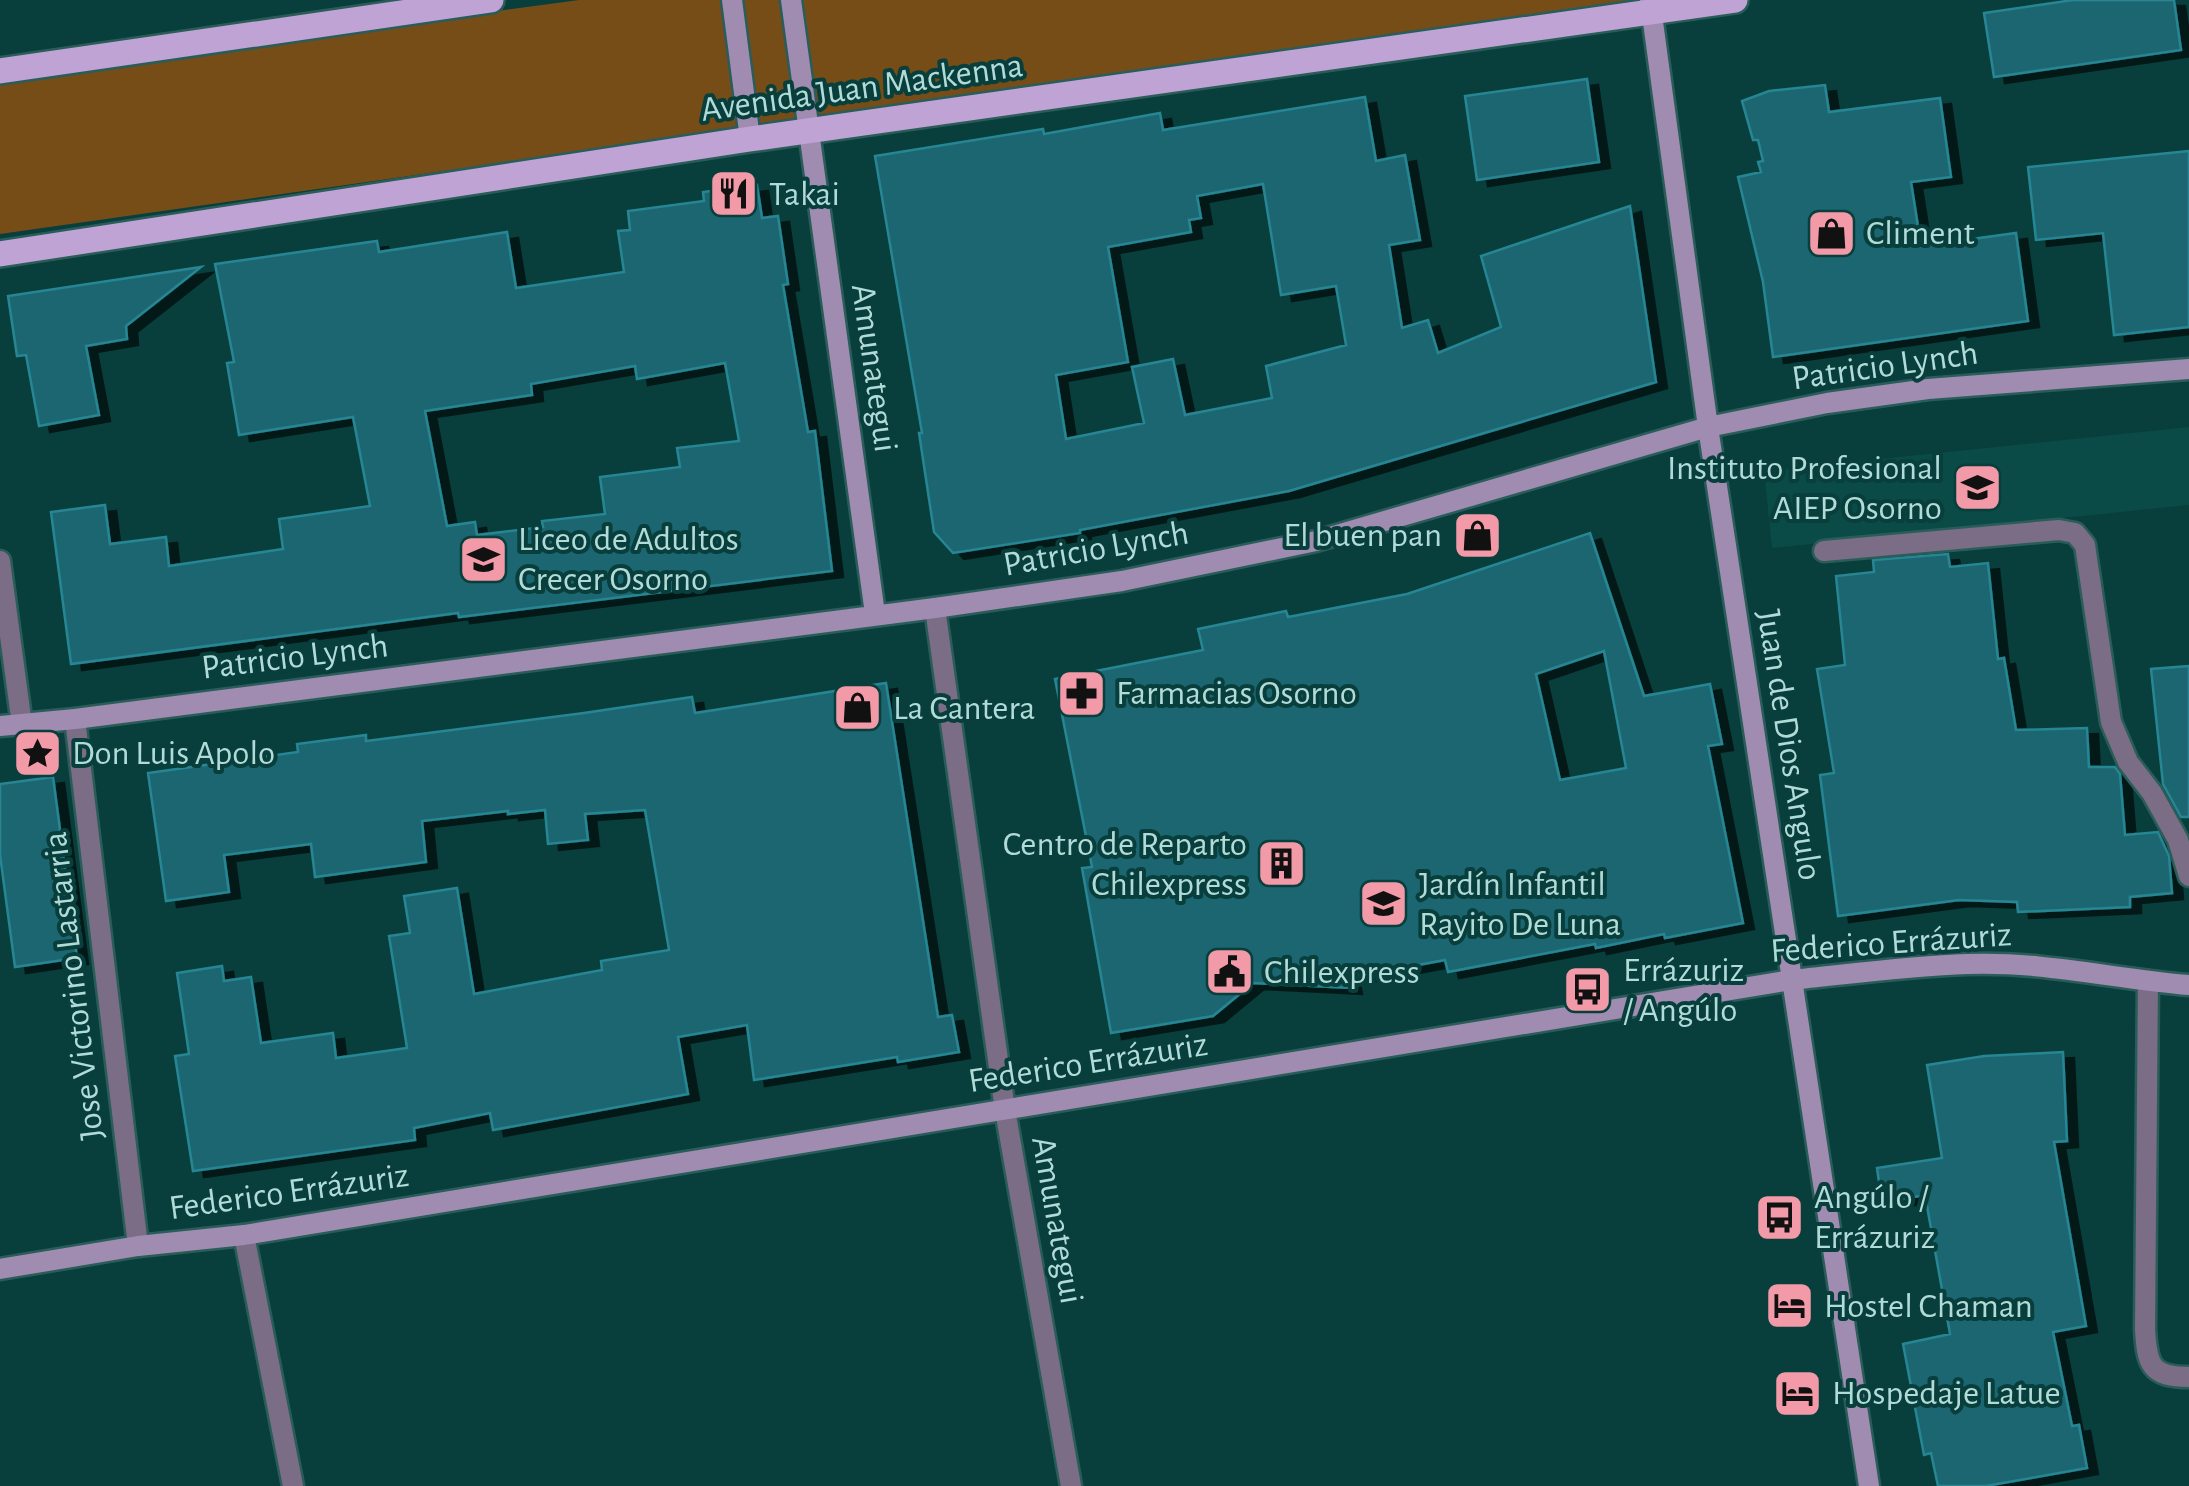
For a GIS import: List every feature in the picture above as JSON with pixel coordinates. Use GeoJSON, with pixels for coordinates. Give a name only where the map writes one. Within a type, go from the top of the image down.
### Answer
{"type":"FeatureCollection","features":[{"type":"Feature","properties":{"kind":"main road"},"geometry":{"type":"LineString","coordinates":[[0,71],[490,0]]}},
{"type":"Feature","properties":{"kind":"main road","name":"Avenida Juan Mackenna"},"geometry":{"type":"LineString","coordinates":[[0,254],[1650,6],[1736,0]]}},
{"type":"Feature","properties":{"kind":"street"},"geometry":{"type":"LineString","coordinates":[[732,0],[750,139]]}},
{"type":"Feature","properties":{"kind":"street","name":"Amunategui"},"geometry":{"type":"LineString","coordinates":[[791,0],[875,614]]}},
{"type":"Feature","properties":{"kind":"street","name":"Juan de Dios Angulo"},"geometry":{"type":"LineString","coordinates":[[1650,6],[1708,427],[1869,1486]]}},
{"type":"Feature","properties":{"kind":"street","name":"Patricio Lynch"},"geometry":{"type":"LineString","coordinates":[[0,726],[1122,581],[1316,541],[1708,427],[1827,403],[1928,389],[2189,368]]}},
{"type":"Feature","properties":{"kind":"street"},"geometry":{"type":"LineString","coordinates":[[1824,551],[2059,530],[2075,534],[2085,546],[2111,722],[2128,762],[2152,793],[2178,840],[2189,876]]}},
{"type":"Feature","properties":{"kind":"street"},"geometry":{"type":"LineString","coordinates":[[0,561],[22,725]]}},
{"type":"Feature","properties":{"kind":"street","name":"Amunategui"},"geometry":{"type":"LineString","coordinates":[[935,608],[1005,1110],[1071,1486]]}},
{"type":"Feature","properties":{"kind":"street","name":"Jose Victorino Lastarria"},"geometry":{"type":"LineString","coordinates":[[75,719],[138,1246]]}},
{"type":"Feature","properties":{"kind":"street","name":"Federico Errázuriz"},"geometry":{"type":"LineString","coordinates":[[0,1269],[138,1246],[244,1235],[1792,980],[1969,964],[2058,967],[2148,982],[2189,984]]}},
{"type":"Feature","properties":{"kind":"street"},"geometry":{"type":"LineString","coordinates":[[2148,982],[2146,1357],[2157,1371],[2189,1377]]}},
{"type":"Feature","properties":{"kind":"street"},"geometry":{"type":"LineString","coordinates":[[244,1235],[293,1486]]}},
{"type":"Feature","properties":{"kind":"shaded area"},"geometry":{"type":"Polygon","coordinates":[[[579,0],[1654,0],[0,234],[0,77],[579,0]]]}},
{"type":"Feature","properties":{"kind":"shaded area","name":"Instituto Profesional AIEP Osorno"},"geometry":{"type":"Polygon","coordinates":[[[2189,427],[2189,505],[1772,548],[1764,471],[2189,427]]]}},
{"type":"Feature","properties":{"kind":"building"},"geometry":{"type":"Polygon","coordinates":[[[2073,0],[2174,0],[2181,50],[1994,77],[1984,13],[2073,0]]]}},
{"type":"Feature","properties":{"kind":"building"},"geometry":{"type":"Polygon","coordinates":[[[1587,79],[1599,162],[1477,180],[1465,96],[1587,79]]]}},
{"type":"Feature","properties":{"kind":"building"},"geometry":{"type":"Polygon","coordinates":[[[1825,85],[1829,112],[1940,98],[1951,177],[1911,182],[1921,246],[2016,233],[2028,321],[1773,357],[1763,282],[1738,177],[1761,172],[1758,162],[1763,161],[1742,101],[1769,91],[1825,85]]]}},
{"type":"Feature","properties":{"kind":"building"},"geometry":{"type":"Polygon","coordinates":[[[1365,97],[1376,161],[1405,155],[1420,240],[1389,245],[1402,328],[1428,320],[1438,353],[1501,327],[1481,256],[1630,206],[1656,382],[1289,491],[1080,533],[953,553],[934,532],[922,433],[875,156],[1043,129],[1044,134],[1160,113],[1163,130],[1365,97]],[[1263,184],[1197,196],[1201,218],[1189,220],[1191,232],[1108,247],[1128,362],[1056,375],[1066,439],[1144,423],[1132,367],[1173,359],[1185,415],[1272,398],[1266,366],[1346,345],[1336,286],[1281,295],[1263,184]]]}},
{"type":"Feature","properties":{"kind":"building"},"geometry":{"type":"Polygon","coordinates":[[[2189,151],[2189,327],[2114,335],[2103,233],[2036,240],[2028,167],[2189,151]]]}},
{"type":"Feature","properties":{"kind":"building"},"geometry":{"type":"Polygon","coordinates":[[[757,185],[762,218],[778,216],[788,284],[783,285],[808,432],[815,431],[832,571],[459,617],[458,613],[71,664],[51,512],[105,505],[110,544],[166,537],[169,566],[283,549],[279,519],[370,506],[353,417],[239,435],[227,363],[234,362],[215,264],[377,241],[379,252],[507,232],[516,288],[624,272],[618,231],[630,230],[628,211],[704,201],[703,192],[757,185]],[[725,363],[637,379],[635,366],[531,384],[532,395],[425,411],[447,526],[475,522],[477,535],[543,527],[542,521],[605,514],[600,477],[680,467],[677,448],[739,441],[725,363]]]}},
{"type":"Feature","properties":{"kind":"building"},"geometry":{"type":"Polygon","coordinates":[[[201,267],[126,326],[127,339],[86,346],[99,415],[39,426],[26,355],[17,356],[8,296],[201,267]]]}},
{"type":"Feature","properties":{"kind":"building"},"geometry":{"type":"Polygon","coordinates":[[[1590,533],[1644,696],[1710,684],[1722,744],[1708,746],[1743,923],[1596,948],[1595,944],[1448,972],[1445,960],[1349,978],[1351,988],[1253,983],[1213,1016],[1111,1033],[1082,868],[1092,867],[1055,679],[1203,650],[1198,629],[1286,611],[1288,617],[1407,594],[1590,533]],[[1604,651],[1536,674],[1560,780],[1626,768],[1604,651]]]}},
{"type":"Feature","properties":{"kind":"building"},"geometry":{"type":"Polygon","coordinates":[[[1948,554],[1950,567],[1988,563],[1998,659],[2004,658],[2016,730],[2087,728],[2089,767],[2115,767],[2120,774],[2125,835],[2158,832],[2169,856],[2172,893],[2130,897],[2130,907],[2018,912],[2017,902],[1959,900],[1838,916],[1820,775],[1834,773],[1817,669],[1845,665],[1836,576],[1874,572],[1873,560],[1948,554]]]}},
{"type":"Feature","properties":{"kind":"building"},"geometry":{"type":"Polygon","coordinates":[[[2189,666],[2189,817],[2181,817],[2163,784],[2151,669],[2189,666]]]}},
{"type":"Feature","properties":{"kind":"building"},"geometry":{"type":"Polygon","coordinates":[[[886,683],[938,1017],[952,1015],[959,1052],[898,1062],[897,1057],[754,1080],[747,1025],[678,1037],[688,1094],[493,1130],[490,1113],[414,1128],[415,1140],[193,1171],[175,1056],[189,1054],[177,973],[222,966],[224,981],[251,977],[261,1043],[333,1033],[336,1058],[407,1048],[389,936],[410,933],[404,896],[457,888],[474,994],[602,970],[601,961],[669,950],[645,810],[585,814],[588,840],[548,844],[545,810],[422,821],[426,862],[315,877],[311,844],[224,855],[229,892],[166,901],[148,773],[298,752],[297,744],[366,735],[366,741],[692,697],[695,713],[886,683]]]}},
{"type":"Feature","properties":{"kind":"building"},"geometry":{"type":"Polygon","coordinates":[[[53,777],[77,958],[15,967],[0,855],[0,784],[53,777]]]}},
{"type":"Feature","properties":{"kind":"building"},"geometry":{"type":"Polygon","coordinates":[[[2063,1052],[2067,1141],[2054,1142],[2086,1326],[2053,1332],[2072,1426],[2079,1425],[2087,1468],[1986,1486],[1938,1486],[1931,1453],[1924,1455],[1903,1344],[1950,1334],[1925,1195],[1882,1203],[1877,1168],[1942,1158],[1927,1065],[1984,1056],[2063,1052]]]}},
{"type":"Feature","properties":{"kind":"place","name":"Takai"},"geometry":{"type":"Point","coordinates":[734,194]}},
{"type":"Feature","properties":{"kind":"place","name":"Climent"},"geometry":{"type":"Point","coordinates":[1831,233]}},
{"type":"Feature","properties":{"kind":"place","name":"Instituto Profesional AIEP Osorno"},"geometry":{"type":"Point","coordinates":[1977,488]}},
{"type":"Feature","properties":{"kind":"place","name":"El buen pan"},"geometry":{"type":"Point","coordinates":[1477,535]}},
{"type":"Feature","properties":{"kind":"place","name":"Liceo de Adultos Crecer Osorno"},"geometry":{"type":"Point","coordinates":[483,559]}},
{"type":"Feature","properties":{"kind":"place","name":"Farmacias Osorno"},"geometry":{"type":"Point","coordinates":[1081,693]}},
{"type":"Feature","properties":{"kind":"place","name":"La Cantera"},"geometry":{"type":"Point","coordinates":[858,708]}},
{"type":"Feature","properties":{"kind":"place","name":"Don Luis Apolo"},"geometry":{"type":"Point","coordinates":[37,753]}},
{"type":"Feature","properties":{"kind":"place","name":"Centro de Reparto Chilexpress"},"geometry":{"type":"Point","coordinates":[1282,864]}},
{"type":"Feature","properties":{"kind":"place","name":"Jardín Infantil Rayito De Luna"},"geometry":{"type":"Point","coordinates":[1384,904]}},
{"type":"Feature","properties":{"kind":"place","name":"Chilexpress"},"geometry":{"type":"Point","coordinates":[1229,972]}},
{"type":"Feature","properties":{"kind":"place","name":"Errázuriz / Angúlo"},"geometry":{"type":"Point","coordinates":[1588,990]}},
{"type":"Feature","properties":{"kind":"place","name":"Angúlo / Errázuriz"},"geometry":{"type":"Point","coordinates":[1779,1217]}},
{"type":"Feature","properties":{"kind":"place","name":"Hostel Chaman"},"geometry":{"type":"Point","coordinates":[1789,1306]}},
{"type":"Feature","properties":{"kind":"place","name":"Hospedaje Latue"},"geometry":{"type":"Point","coordinates":[1797,1393]}}]}
